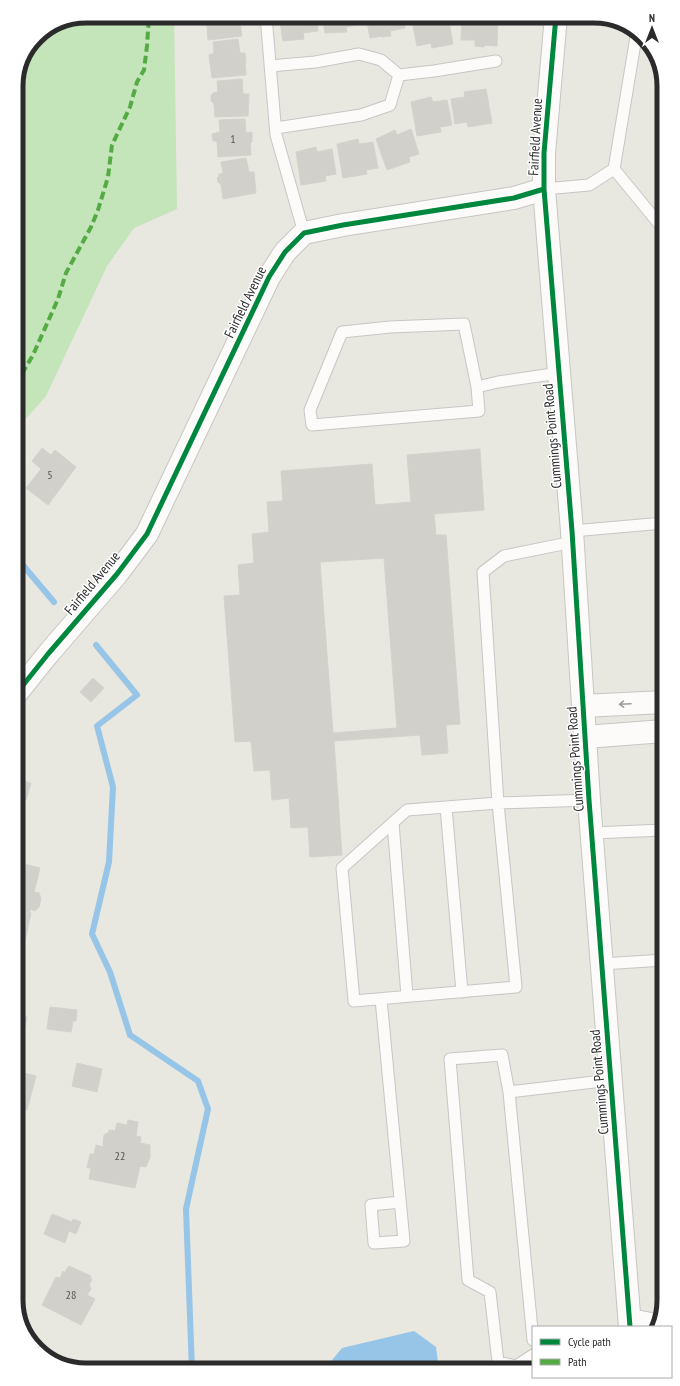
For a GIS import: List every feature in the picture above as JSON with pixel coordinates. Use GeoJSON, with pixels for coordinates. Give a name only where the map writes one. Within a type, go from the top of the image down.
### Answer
{"type":"FeatureCollection","features":[{"type":"Feature","properties":{"kind":"street","name":"Fairfield Avenue"},"geometry":{"type":"LineString","coordinates":[[23,685],[52,649],[117,574],[147,534],[269,277],[285,252],[304,233],[343,225],[514,198],[544,189],[544,153],[555,23]]}},
{"type":"Feature","properties":{"kind":"street","name":"Cummings Point Road"},"geometry":{"type":"LineString","coordinates":[[544,189],[573,537],[589,800],[630,1324]]}},
{"type":"Feature","properties":{"kind":"street"},"geometry":{"type":"LineString","coordinates":[[583,706],[657,702]]}},
{"type":"Feature","properties":{"kind":"street"},"geometry":{"type":"LineString","coordinates":[[585,737],[657,732]]}},
{"type":"Feature","properties":{"kind":"street"},"geometry":{"type":"LineString","coordinates":[[630,1324],[652,1325]]}},
{"type":"Feature","properties":{"kind":"lane"},"geometry":{"type":"LineString","coordinates":[[267,23],[276,135],[304,233]]}},
{"type":"Feature","properties":{"kind":"lane"},"geometry":{"type":"LineString","coordinates":[[544,189],[589,185],[614,169],[634,48]]}},
{"type":"Feature","properties":{"kind":"lane"},"geometry":{"type":"LineString","coordinates":[[270,66],[315,62],[359,54],[381,60],[398,75],[496,61]]}},
{"type":"Feature","properties":{"kind":"lane"},"geometry":{"type":"LineString","coordinates":[[276,128],[361,115],[390,105],[398,75]]}},
{"type":"Feature","properties":{"kind":"lane"},"geometry":{"type":"LineString","coordinates":[[614,169],[657,221]]}},
{"type":"Feature","properties":{"kind":"lane"},"geometry":{"type":"LineString","coordinates":[[464,324],[477,387],[479,411],[312,425],[310,410],[342,332],[390,327],[464,324]]}},
{"type":"Feature","properties":{"kind":"lane"},"geometry":{"type":"LineString","coordinates":[[477,387],[498,382],[559,373]]}},
{"type":"Feature","properties":{"kind":"lane"},"geometry":{"type":"LineString","coordinates":[[589,800],[498,803],[408,810],[342,868],[354,1002],[516,987],[498,803],[482,572],[504,556],[573,537],[657,524]]}},
{"type":"Feature","properties":{"kind":"lane"},"geometry":{"type":"LineString","coordinates":[[446,807],[462,992]]}},
{"type":"Feature","properties":{"kind":"lane"},"geometry":{"type":"LineString","coordinates":[[393,823],[407,996]]}},
{"type":"Feature","properties":{"kind":"lane"},"geometry":{"type":"LineString","coordinates":[[592,833],[657,830]]}},
{"type":"Feature","properties":{"kind":"lane"},"geometry":{"type":"LineString","coordinates":[[602,964],[657,960]]}},
{"type":"Feature","properties":{"kind":"lane"},"geometry":{"type":"LineString","coordinates":[[381,999],[400,1202]]}},
{"type":"Feature","properties":{"kind":"lane"},"geometry":{"type":"LineString","coordinates":[[502,1363],[498,1362],[490,1292],[468,1280],[450,1058],[502,1055],[509,1092],[532,1330]]}},
{"type":"Feature","properties":{"kind":"lane"},"geometry":{"type":"LineString","coordinates":[[509,1092],[611,1080]]}},
{"type":"Feature","properties":{"kind":"lane"},"geometry":{"type":"LineString","coordinates":[[521,1363],[532,1357]]}},
{"type":"Feature","properties":{"kind":"green space"},"geometry":{"type":"Polygon","coordinates":[[[174,23],[177,209],[134,228],[107,266],[46,396],[23,422],[23,82],[25,70],[36,48],[45,39],[62,28],[74,24],[174,23]]]}},
{"type":"Feature","properties":{"kind":"water"},"geometry":{"type":"Polygon","coordinates":[[[414,1331],[436,1347],[438,1363],[330,1363],[342,1348],[414,1331]]]}},
{"type":"Feature","properties":{"kind":"building"},"geometry":{"type":"Polygon","coordinates":[[[205,23],[240,23],[242,36],[208,40],[207,25],[205,25],[205,23]]]}},
{"type":"Feature","properties":{"kind":"building"},"geometry":{"type":"Polygon","coordinates":[[[280,23],[317,23],[318,31],[303,33],[304,39],[283,41],[280,23]]]}},
{"type":"Feature","properties":{"kind":"building"},"geometry":{"type":"Polygon","coordinates":[[[323,23],[360,23],[346,27],[347,32],[325,33],[323,23]]]}},
{"type":"Feature","properties":{"kind":"building"},"geometry":{"type":"Polygon","coordinates":[[[367,23],[404,23],[405,28],[390,31],[391,36],[370,38],[367,23]]]}},
{"type":"Feature","properties":{"kind":"building"},"geometry":{"type":"Polygon","coordinates":[[[412,23],[449,23],[453,44],[432,48],[431,43],[417,46],[412,23]]]}},
{"type":"Feature","properties":{"kind":"building"},"geometry":{"type":"Polygon","coordinates":[[[462,23],[498,23],[497,46],[475,46],[475,40],[461,40],[462,23]]]}},
{"type":"Feature","properties":{"kind":"building"},"geometry":{"type":"Polygon","coordinates":[[[238,39],[240,53],[245,53],[246,75],[212,78],[209,55],[214,53],[213,42],[238,39]]]}},
{"type":"Feature","properties":{"kind":"building"},"geometry":{"type":"Polygon","coordinates":[[[242,79],[243,94],[249,94],[248,116],[215,117],[214,104],[211,101],[211,96],[213,93],[218,92],[217,81],[242,79]]]}},
{"type":"Feature","properties":{"kind":"building"},"geometry":{"type":"Polygon","coordinates":[[[486,89],[492,123],[468,127],[467,122],[455,124],[451,99],[465,97],[464,92],[486,89]]]}},
{"type":"Feature","properties":{"kind":"building"},"geometry":{"type":"Polygon","coordinates":[[[431,97],[433,102],[447,100],[452,125],[440,127],[441,132],[417,136],[411,102],[431,97]]]}},
{"type":"Feature","properties":{"kind":"building"},"geometry":{"type":"Polygon","coordinates":[[[245,119],[246,133],[252,132],[252,142],[250,143],[251,155],[218,157],[217,141],[213,141],[212,134],[220,132],[219,120],[245,119]]]}},
{"type":"Feature","properties":{"kind":"building"},"geometry":{"type":"Polygon","coordinates":[[[411,129],[419,154],[409,157],[410,162],[387,170],[376,139],[395,130],[397,135],[411,129]]]}},
{"type":"Feature","properties":{"kind":"building"},"geometry":{"type":"Polygon","coordinates":[[[358,139],[359,144],[373,142],[378,168],[366,170],[367,174],[343,178],[337,144],[358,139]]]}},
{"type":"Feature","properties":{"kind":"building"},"geometry":{"type":"Polygon","coordinates":[[[316,147],[317,152],[332,149],[336,174],[325,176],[326,181],[301,185],[296,152],[316,147]]]}},
{"type":"Feature","properties":{"kind":"building"},"geometry":{"type":"Polygon","coordinates":[[[246,158],[249,172],[254,172],[256,193],[223,199],[221,185],[217,178],[219,174],[223,173],[221,162],[246,158]]]}},
{"type":"Feature","properties":{"kind":"building"},"geometry":{"type":"Polygon","coordinates":[[[42,448],[51,455],[55,450],[76,467],[48,505],[26,488],[41,469],[32,461],[42,448]]]}},
{"type":"Feature","properties":{"kind":"building"},"geometry":{"type":"Polygon","coordinates":[[[480,449],[484,510],[434,514],[436,535],[446,535],[460,724],[446,725],[448,753],[422,755],[420,735],[334,741],[342,855],[310,857],[308,827],[291,828],[289,798],[272,800],[270,770],[254,771],[251,741],[235,742],[224,596],[240,595],[238,565],[254,563],[252,534],[269,532],[267,502],[283,501],[281,471],[372,464],[375,505],[411,502],[407,455],[480,449]],[[384,558],[320,562],[333,733],[397,728],[384,558]]]}},
{"type":"Feature","properties":{"kind":"building"},"geometry":{"type":"Polygon","coordinates":[[[93,678],[104,688],[91,702],[80,692],[93,678]]]}},
{"type":"Feature","properties":{"kind":"building"},"geometry":{"type":"Polygon","coordinates":[[[23,781],[31,783],[26,800],[23,799],[23,781]]]}},
{"type":"Feature","properties":{"kind":"building"},"geometry":{"type":"Polygon","coordinates":[[[23,864],[40,868],[34,892],[39,893],[41,898],[39,907],[35,911],[30,909],[31,913],[25,941],[23,941],[23,864]]]}},
{"type":"Feature","properties":{"kind":"building"},"geometry":{"type":"Polygon","coordinates":[[[50,1007],[77,1010],[76,1021],[73,1021],[71,1032],[47,1029],[50,1007]]]}},
{"type":"Feature","properties":{"kind":"building"},"geometry":{"type":"Polygon","coordinates":[[[23,1016],[27,1017],[23,1031],[23,1016]]]}},
{"type":"Feature","properties":{"kind":"building"},"geometry":{"type":"Polygon","coordinates":[[[77,1063],[102,1069],[97,1092],[72,1086],[77,1063]]]}},
{"type":"Feature","properties":{"kind":"building"},"geometry":{"type":"Polygon","coordinates":[[[23,1073],[36,1076],[27,1110],[23,1109],[23,1073]]]}},
{"type":"Feature","properties":{"kind":"building"},"geometry":{"type":"Polygon","coordinates":[[[128,1120],[138,1122],[136,1136],[141,1137],[140,1143],[150,1145],[150,1157],[146,1167],[140,1166],[135,1188],[89,1179],[91,1168],[87,1168],[90,1154],[94,1154],[96,1145],[104,1147],[104,1135],[109,1132],[109,1130],[115,1131],[117,1123],[127,1125],[128,1120]]]}},
{"type":"Feature","properties":{"kind":"building"},"geometry":{"type":"Polygon","coordinates":[[[52,1214],[72,1222],[73,1219],[81,1222],[76,1234],[69,1231],[65,1243],[44,1234],[52,1214]]]}},
{"type":"Feature","properties":{"kind":"building"},"geometry":{"type":"Polygon","coordinates":[[[69,1266],[91,1276],[90,1279],[92,1279],[89,1285],[91,1289],[87,1295],[95,1299],[81,1325],[42,1305],[56,1277],[60,1278],[63,1271],[64,1273],[69,1266]]]}},
{"type":"Feature","properties":{"kind":"waterway"},"geometry":{"type":"LineString","coordinates":[[23,565],[54,602]]}},
{"type":"Feature","properties":{"kind":"waterway"},"geometry":{"type":"LineString","coordinates":[[96,645],[137,695],[97,726],[113,787],[109,862],[92,934],[110,972],[130,1035],[198,1081],[208,1109],[186,1209],[192,1363]]}},
{"type":"Feature","properties":{"kind":"marked path"},"geometry":{"type":"LineString","coordinates":[[23,372],[33,355],[58,299],[66,273],[91,227],[98,210],[108,177],[112,145],[130,107],[137,82],[144,70],[149,23]]}},
{"type":"Feature","properties":{"kind":"cycle path"},"geometry":{"type":"LineString","coordinates":[[555,23],[544,153],[544,189],[572,531],[589,800],[630,1326]]}},
{"type":"Feature","properties":{"kind":"cycle path"},"geometry":{"type":"LineString","coordinates":[[23,685],[117,574],[147,534],[269,277],[285,252],[304,233],[343,225],[514,198],[544,189]]}}]}
